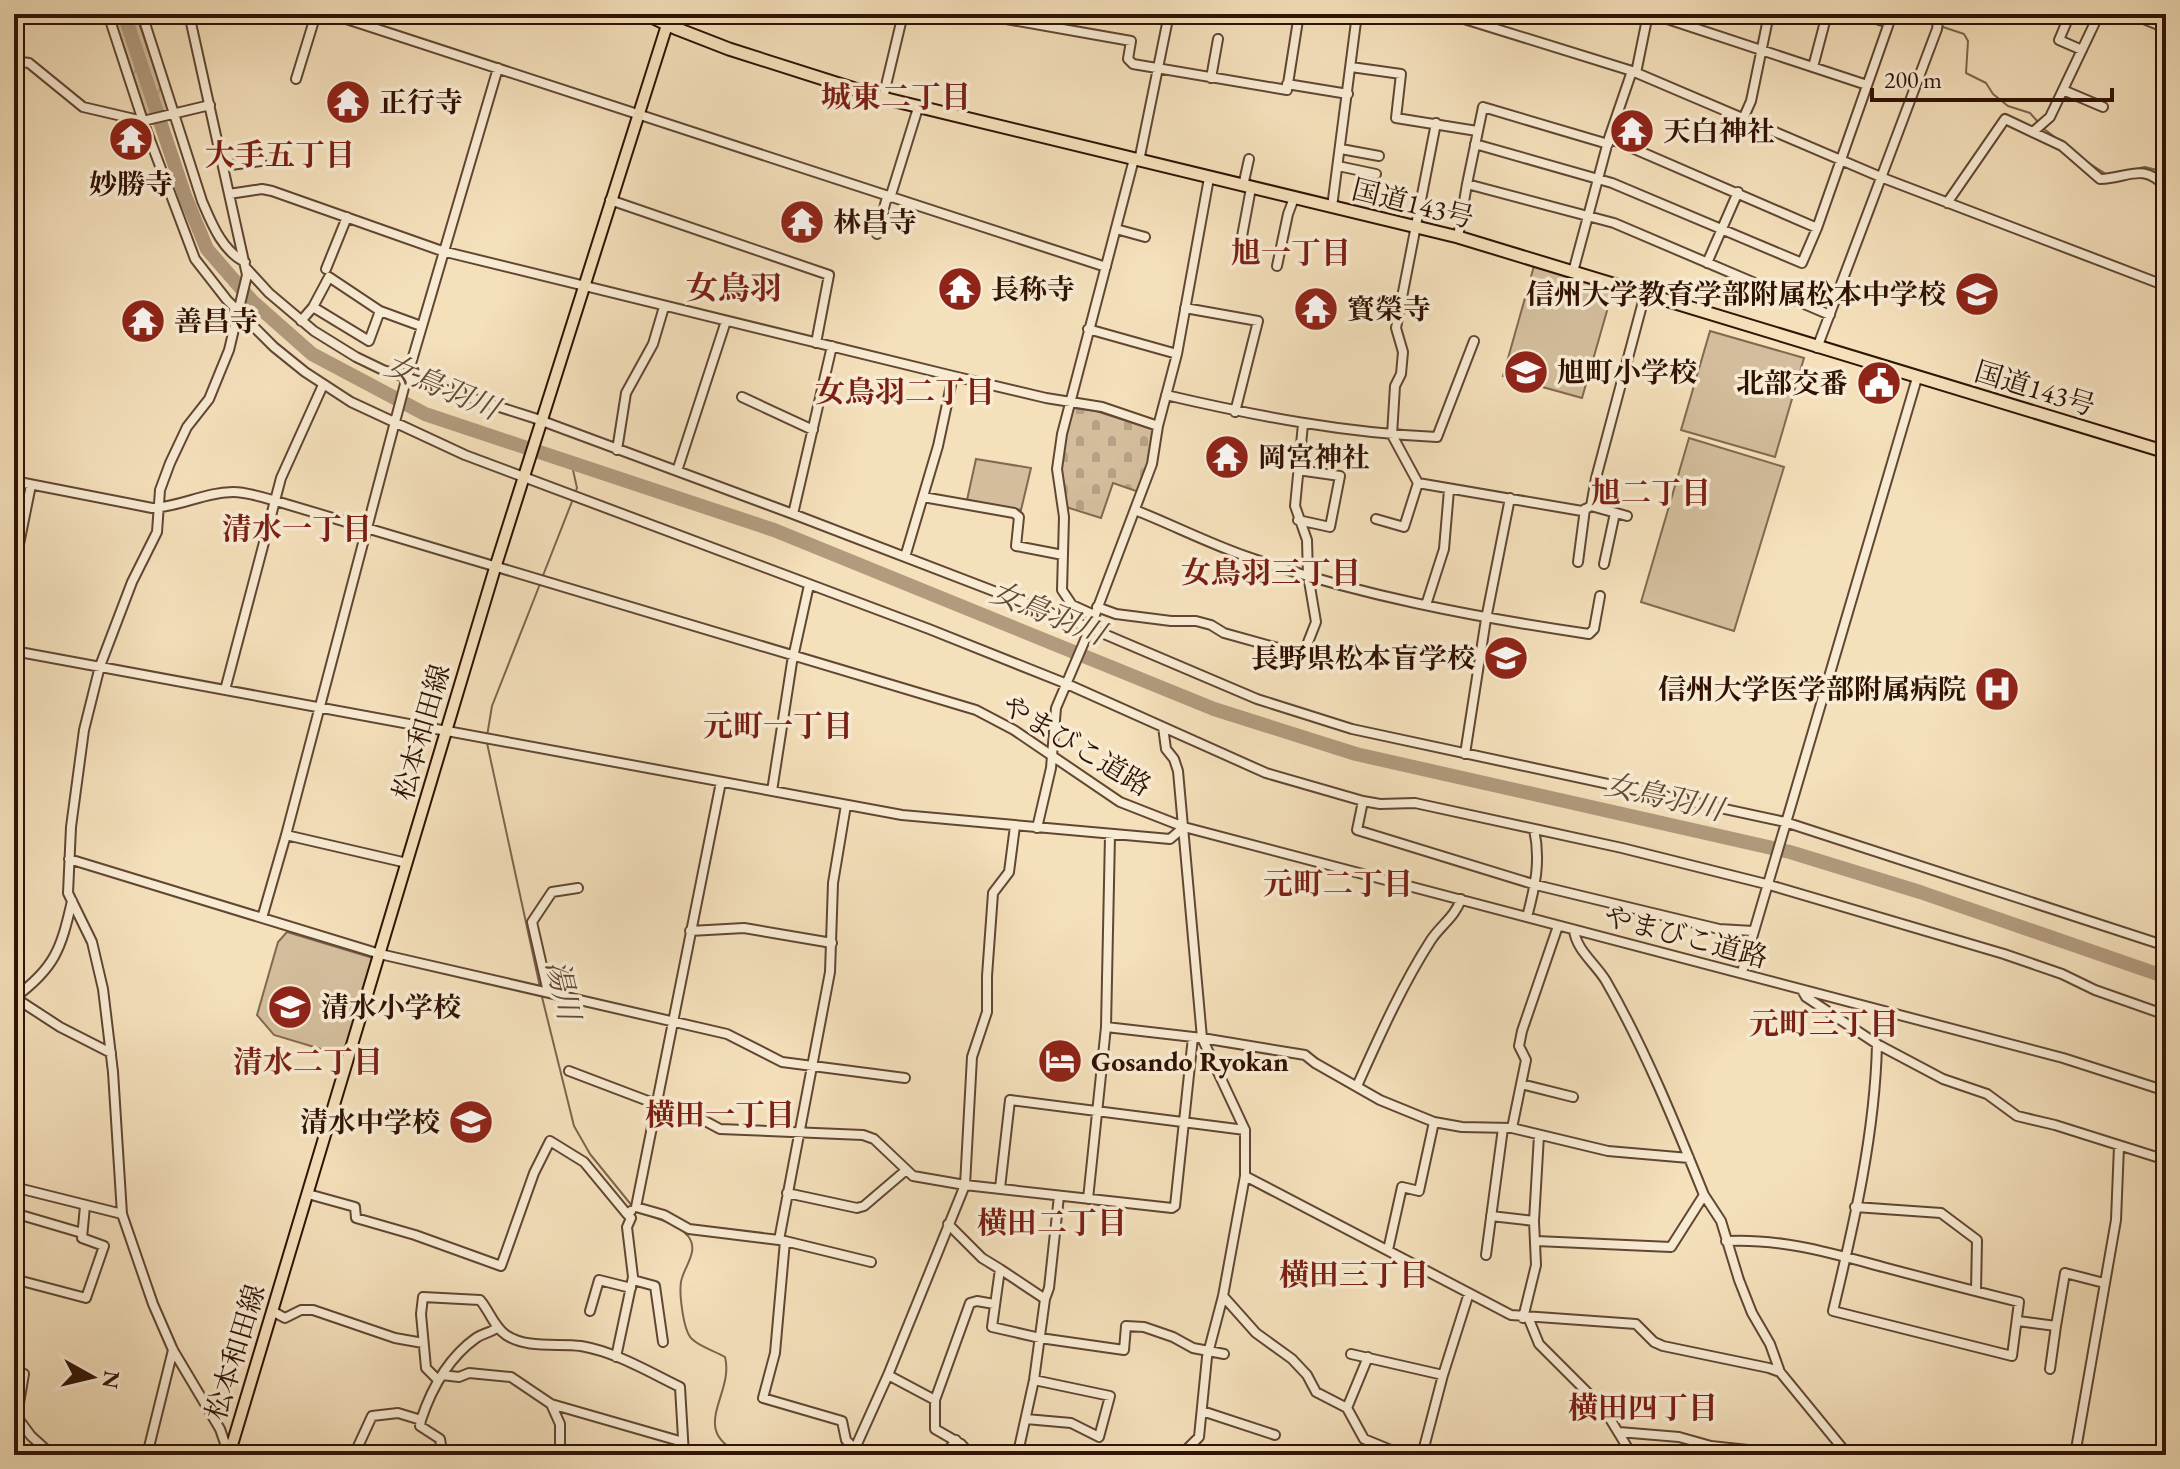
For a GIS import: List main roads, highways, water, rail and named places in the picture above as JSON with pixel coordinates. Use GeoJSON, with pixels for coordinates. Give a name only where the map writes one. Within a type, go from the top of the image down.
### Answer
{"type":"FeatureCollection","features":[{"type":"Feature","properties":{"kind":"highway","name":"国道143号"},"geometry":{"type":"LineString","coordinates":[[645,14],[668,19],[729,49],[883,98],[1458,237],[2166,452]]}},
{"type":"Feature","properties":{"kind":"main road","name":"松本和田線"},"geometry":{"type":"LineString","coordinates":[[229,1455],[495,568],[668,19]]}},
{"type":"Feature","properties":{"kind":"waterway","name":"女鳥羽川"},"geometry":{"type":"LineString","coordinates":[[124,14],[185,196],[207,249],[252,301],[312,354],[425,414],[774,530],[1214,709],[1356,754],[1790,852],[1920,892],[2166,977]]}},
{"type":"Feature","properties":{"kind":"waterway"},"geometry":{"type":"LineString","coordinates":[[1940,26],[1964,34],[1968,41],[1966,73],[1986,83],[1993,94],[2008,106],[2030,113],[2039,123]]}},
{"type":"Feature","properties":{"kind":"waterway"},"geometry":{"type":"LineString","coordinates":[[2044,129],[2060,141]]}},
{"type":"Feature","properties":{"kind":"waterway"},"geometry":{"type":"LineString","coordinates":[[2084,160],[2106,174]]}},
{"type":"Feature","properties":{"kind":"waterway"},"geometry":{"type":"LineString","coordinates":[[2131,170],[2145,167],[2161,171]]}},
{"type":"Feature","properties":{"kind":"waterway","name":"湯川"},"geometry":{"type":"LineString","coordinates":[[571,461],[577,488],[575,493]]}},
{"type":"Feature","properties":{"kind":"waterway","name":"湯川"},"geometry":{"type":"LineString","coordinates":[[542,578],[573,499]]}},
{"type":"Feature","properties":{"kind":"waterway","name":"湯川"},"geometry":{"type":"LineString","coordinates":[[487,736],[492,706],[540,584]]}},
{"type":"Feature","properties":{"kind":"waterway","name":"湯川"},"geometry":{"type":"LineString","coordinates":[[487,743],[540,987]]}},
{"type":"Feature","properties":{"kind":"waterway","name":"湯川"},"geometry":{"type":"LineString","coordinates":[[541,993],[574,1126],[590,1154],[633,1207]]}},
{"type":"Feature","properties":{"kind":"waterway","name":"湯川"},"geometry":{"type":"LineString","coordinates":[[637,1212],[678,1227],[691,1241],[692,1252],[681,1283],[684,1319],[692,1339],[725,1357],[724,1385],[715,1424],[718,1435],[727,1446],[745,1455]]}},
{"type":"Feature","properties":{"kind":"place","name":"正行寺"},"geometry":{"type":"Point","coordinates":[348,102]}},
{"type":"Feature","properties":{"kind":"place","name":"天白神社"},"geometry":{"type":"Point","coordinates":[1632,131]}},
{"type":"Feature","properties":{"kind":"place","name":"妙勝寺"},"geometry":{"type":"Point","coordinates":[131,139]}},
{"type":"Feature","properties":{"kind":"place","name":"林昌寺"},"geometry":{"type":"Point","coordinates":[802,222]}},
{"type":"Feature","properties":{"kind":"place","name":"長称寺"},"geometry":{"type":"Point","coordinates":[960,289]}},
{"type":"Feature","properties":{"kind":"place","name":"信州大学教育学部附属松本中学校"},"geometry":{"type":"Point","coordinates":[1977,294]}},
{"type":"Feature","properties":{"kind":"place","name":"寳榮寺"},"geometry":{"type":"Point","coordinates":[1316,309]}},
{"type":"Feature","properties":{"kind":"place","name":"善昌寺"},"geometry":{"type":"Point","coordinates":[143,321]}},
{"type":"Feature","properties":{"kind":"place","name":"旭町小学校"},"geometry":{"type":"Point","coordinates":[1526,372]}},
{"type":"Feature","properties":{"kind":"place","name":"北部交番"},"geometry":{"type":"Point","coordinates":[1879,383]}},
{"type":"Feature","properties":{"kind":"place","name":"岡宮神社"},"geometry":{"type":"Point","coordinates":[1227,457]}},
{"type":"Feature","properties":{"kind":"place","name":"長野県松本盲学校"},"geometry":{"type":"Point","coordinates":[1506,658]}},
{"type":"Feature","properties":{"kind":"place","name":"信州大学医学部附属病院"},"geometry":{"type":"Point","coordinates":[1997,689]}},
{"type":"Feature","properties":{"kind":"place","name":"清水小学校"},"geometry":{"type":"Point","coordinates":[290,1007]}},
{"type":"Feature","properties":{"kind":"place","name":"Gosando Ryokan"},"geometry":{"type":"Point","coordinates":[1060,1061]}},
{"type":"Feature","properties":{"kind":"place","name":"清水中学校"},"geometry":{"type":"Point","coordinates":[471,1122]}},
{"type":"Feature","properties":{"kind":"district","name":"城東二丁目"},"geometry":{"type":"Point","coordinates":[896,97]}},
{"type":"Feature","properties":{"kind":"district","name":"大手五丁目"},"geometry":{"type":"Point","coordinates":[280,155]}},
{"type":"Feature","properties":{"kind":"district","name":"旭一丁目"},"geometry":{"type":"Point","coordinates":[1291,253]}},
{"type":"Feature","properties":{"kind":"district","name":"女鳥羽"},"geometry":{"type":"Point","coordinates":[734,288]}},
{"type":"Feature","properties":{"kind":"district","name":"女鳥羽二丁目"},"geometry":{"type":"Point","coordinates":[905,392]}},
{"type":"Feature","properties":{"kind":"district","name":"旭二丁目"},"geometry":{"type":"Point","coordinates":[1651,493]}},
{"type":"Feature","properties":{"kind":"district","name":"清水一丁目"},"geometry":{"type":"Point","coordinates":[297,529]}},
{"type":"Feature","properties":{"kind":"district","name":"女鳥羽三丁目"},"geometry":{"type":"Point","coordinates":[1271,573]}},
{"type":"Feature","properties":{"kind":"district","name":"元町一丁目"},"geometry":{"type":"Point","coordinates":[778,726]}},
{"type":"Feature","properties":{"kind":"district","name":"元町二丁目"},"geometry":{"type":"Point","coordinates":[1338,884]}},
{"type":"Feature","properties":{"kind":"district","name":"元町三丁目"},"geometry":{"type":"Point","coordinates":[1824,1024]}},
{"type":"Feature","properties":{"kind":"district","name":"清水二丁目"},"geometry":{"type":"Point","coordinates":[308,1062]}},
{"type":"Feature","properties":{"kind":"district","name":"横田一丁目"},"geometry":{"type":"Point","coordinates":[720,1115]}},
{"type":"Feature","properties":{"kind":"district","name":"横田二丁目"},"geometry":{"type":"Point","coordinates":[1052,1223]}},
{"type":"Feature","properties":{"kind":"district","name":"横田三丁目"},"geometry":{"type":"Point","coordinates":[1354,1275]}},
{"type":"Feature","properties":{"kind":"district","name":"横田四丁目"},"geometry":{"type":"Point","coordinates":[1643,1408]}}]}
